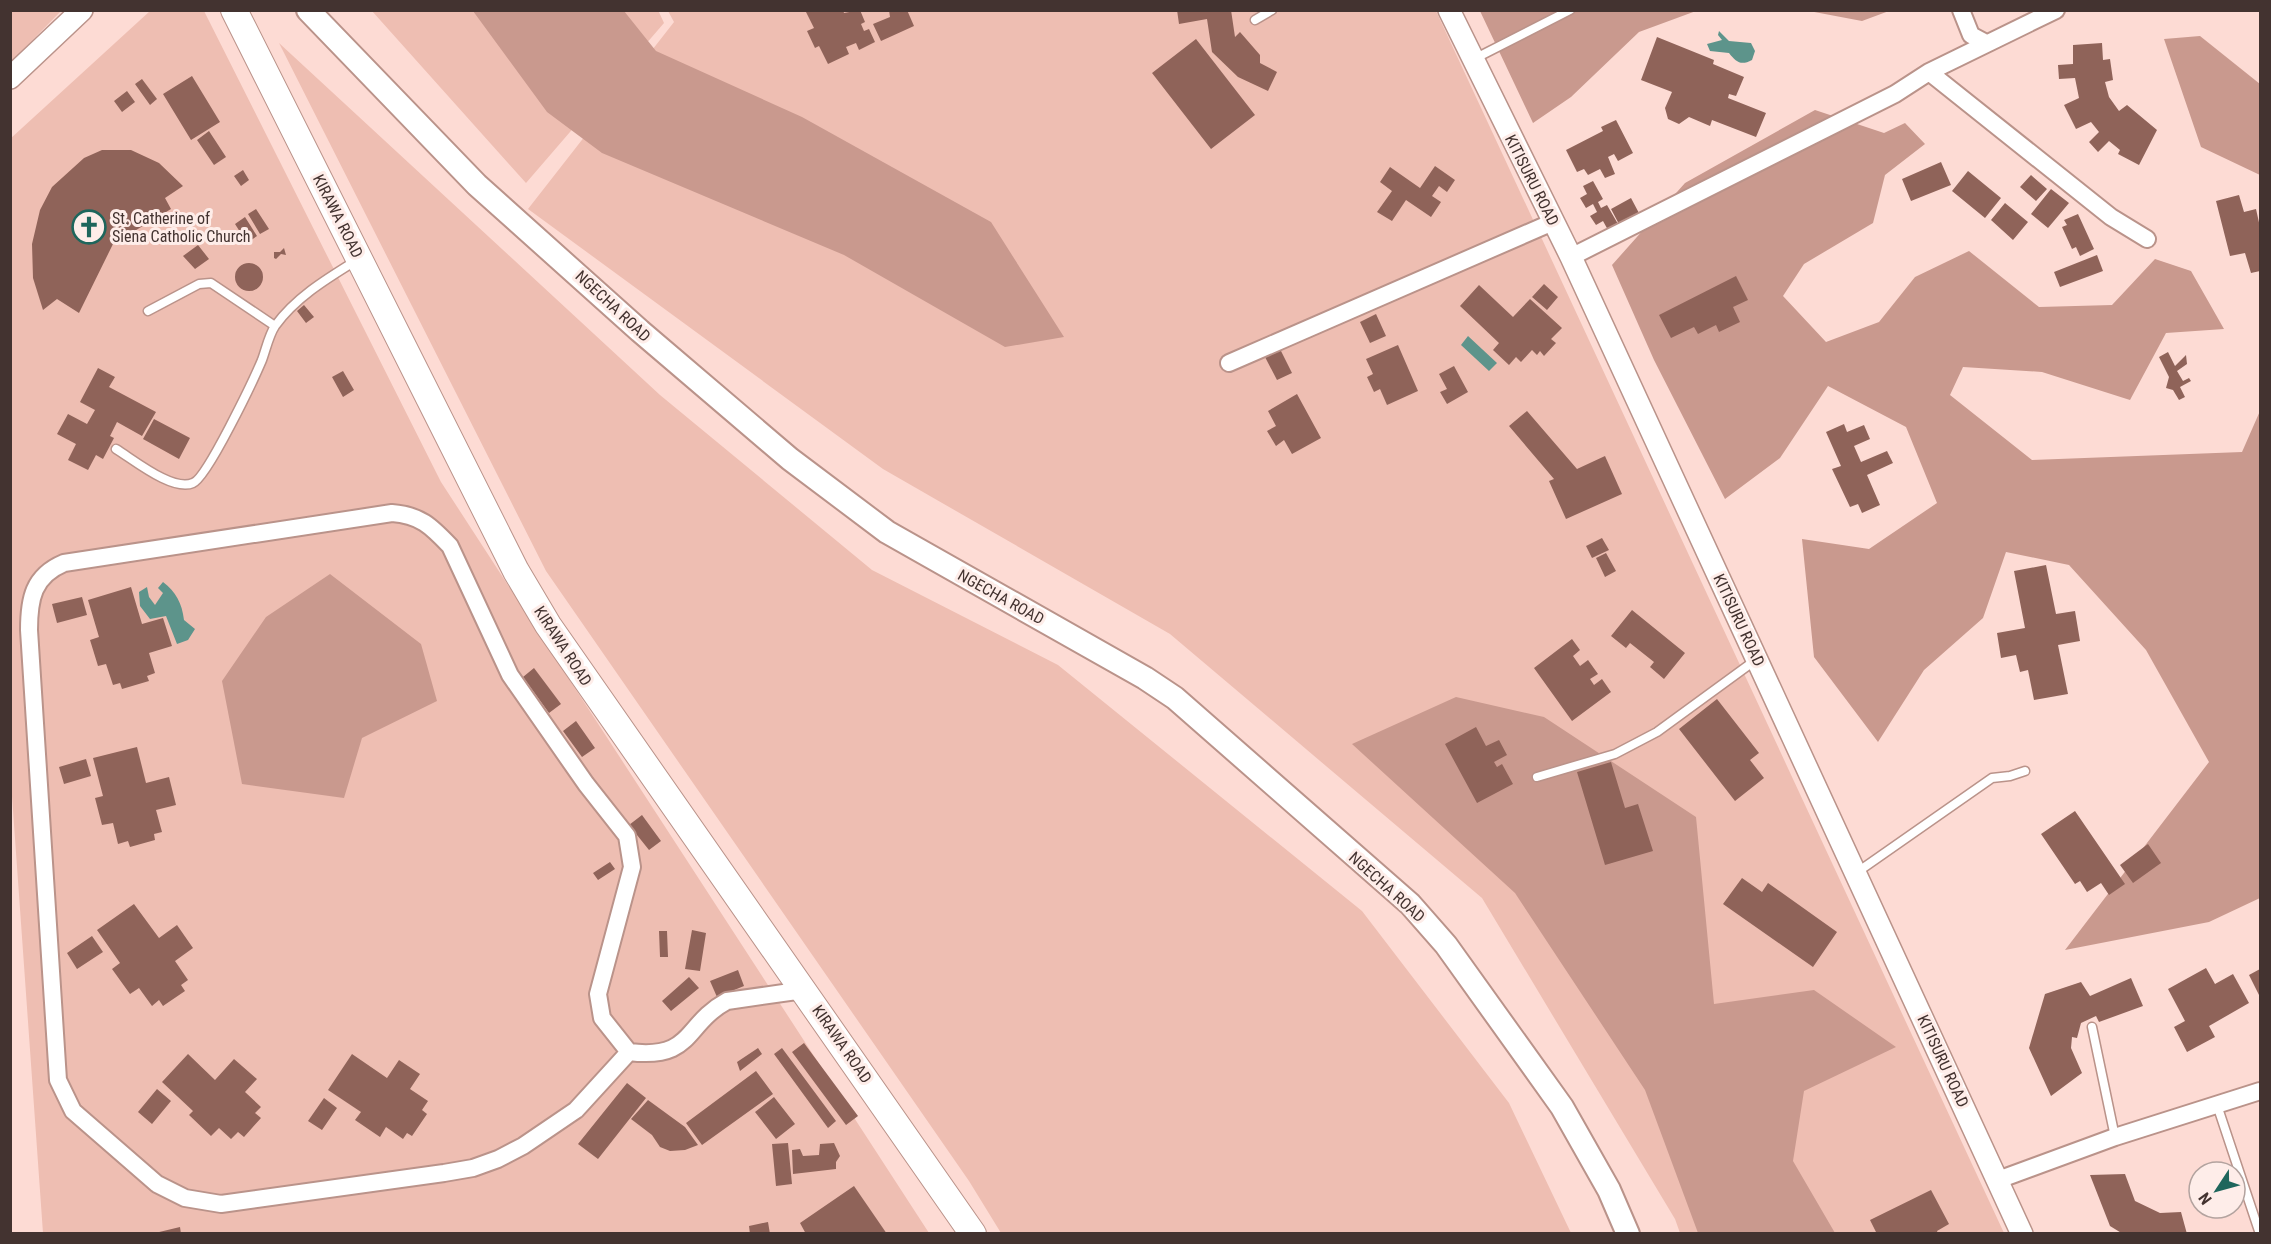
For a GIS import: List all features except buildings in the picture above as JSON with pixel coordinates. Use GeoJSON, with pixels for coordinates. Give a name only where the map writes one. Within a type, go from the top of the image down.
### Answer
{"type":"FeatureCollection","features":[{"type":"Feature","properties":{"kind":"main road","name":"KIRAWA ROAD"},"geometry":{"type":"LineString","coordinates":[[234,10],[516,570],[548,625],[636,755],[804,990],[973,1233]]}},
{"type":"Feature","properties":{"kind":"main road","name":"NGECHA ROAD"},"geometry":{"type":"LineString","coordinates":[[308,10],[477,185],[663,352],[790,459],[887,532],[1145,678],[1175,698],[1410,904],[1446,945],[1556,1097],[1604,1181],[1628,1233]]}},
{"type":"Feature","properties":{"kind":"street","name":"KITISURU ROAD"},"geometry":{"type":"LineString","coordinates":[[1449,10],[1571,257],[2022,1233]]}},
{"type":"Feature","properties":{"kind":"street"},"geometry":{"type":"LineString","coordinates":[[1961,10],[1971,35],[1986,43]]}},
{"type":"Feature","properties":{"kind":"street"},"geometry":{"type":"LineString","coordinates":[[1571,257],[1895,94],[1929,72],[2056,10]]}},
{"type":"Feature","properties":{"kind":"street"},"geometry":{"type":"LineString","coordinates":[[10,78],[75,14]]}},
{"type":"Feature","properties":{"kind":"street"},"geometry":{"type":"LineString","coordinates":[[1929,72],[2111,217],[2147,238]]}},
{"type":"Feature","properties":{"kind":"street"},"geometry":{"type":"LineString","coordinates":[[1229,363],[1553,222]]}},
{"type":"Feature","properties":{"kind":"street"},"geometry":{"type":"LineString","coordinates":[[628,1052],[576,1110],[523,1146],[473,1168],[228,1203],[185,1198],[157,1184],[73,1111],[58,1080],[29,630],[32,592],[36,583],[44,574],[64,563],[392,513],[412,515],[434,529],[450,546],[510,675],[586,784],[627,836],[633,867],[598,994],[602,1018],[628,1052],[659,1054],[685,1042],[717,1006],[727,1001],[804,990]]}},
{"type":"Feature","properties":{"kind":"street"},"geometry":{"type":"LineString","coordinates":[[1998,1180],[2115,1137],[2260,1091]]}},
{"type":"Feature","properties":{"kind":"lane"},"geometry":{"type":"LineString","coordinates":[[1255,20],[1272,10]]}},
{"type":"Feature","properties":{"kind":"lane"},"geometry":{"type":"LineString","coordinates":[[1472,60],[1570,10]]}},
{"type":"Feature","properties":{"kind":"lane"},"geometry":{"type":"LineString","coordinates":[[116,449],[166,480],[178,485],[194,483],[205,472],[261,362],[275,326],[313,288],[360,258]]}},
{"type":"Feature","properties":{"kind":"lane"},"geometry":{"type":"LineString","coordinates":[[148,311],[199,284],[211,283],[275,326]]}},
{"type":"Feature","properties":{"kind":"lane"},"geometry":{"type":"LineString","coordinates":[[1537,777],[1615,754],[1647,737],[1757,659]]}},
{"type":"Feature","properties":{"kind":"lane"},"geometry":{"type":"LineString","coordinates":[[1856,873],[1992,778],[2025,771]]}},
{"type":"Feature","properties":{"kind":"lane"},"geometry":{"type":"LineString","coordinates":[[2092,1027],[2115,1137]]}},
{"type":"Feature","properties":{"kind":"lane"},"geometry":{"type":"LineString","coordinates":[[2217,1105],[2260,1233]]}},
{"type":"Feature","properties":{"kind":"shaded area"},"geometry":{"type":"Polygon","coordinates":[[[658,10],[664,23],[526,183],[372,11],[658,10]]]}},
{"type":"Feature","properties":{"kind":"shaded area"},"geometry":{"type":"Polygon","coordinates":[[[10,11],[61,11],[11,62],[10,11]]]}},
{"type":"Feature","properties":{"kind":"shaded area"},"geometry":{"type":"Polygon","coordinates":[[[150,11],[204,11],[441,482],[929,1233],[43,1233],[10,768],[10,139],[150,11]]]}},
{"type":"Feature","properties":{"kind":"shaded area"},"geometry":{"type":"Polygon","coordinates":[[[473,11],[624,11],[656,51],[802,117],[991,222],[1064,337],[1005,347],[844,255],[602,153],[547,112],[473,11]]]}},
{"type":"Feature","properties":{"kind":"shaded area"},"geometry":{"type":"Polygon","coordinates":[[[668,11],[1436,11],[2004,1233],[1680,1233],[1675,1219],[1482,898],[1170,634],[883,469],[528,209],[674,22],[668,11]]]}},
{"type":"Feature","properties":{"kind":"shaded area"},"geometry":{"type":"Polygon","coordinates":[[[1480,11],[1696,11],[1639,32],[1571,97],[1533,123],[1480,11]]]}},
{"type":"Feature","properties":{"kind":"shaded area"},"geometry":{"type":"Polygon","coordinates":[[[1809,11],[1889,11],[1862,21],[1809,11]]]}},
{"type":"Feature","properties":{"kind":"shaded area"},"geometry":{"type":"Polygon","coordinates":[[[2200,36],[2260,84],[2260,175],[2201,147],[2164,39],[2200,36]]]}},
{"type":"Feature","properties":{"kind":"shaded area"},"geometry":{"type":"Polygon","coordinates":[[[279,43],[660,395],[872,570],[1058,665],[1362,911],[1509,1103],[1571,1233],[1001,1233],[969,1181],[546,571],[279,43]]]}},
{"type":"Feature","properties":{"kind":"shaded area"},"geometry":{"type":"Polygon","coordinates":[[[1815,110],[1884,133],[1905,123],[1925,144],[1885,175],[1873,223],[1804,264],[1783,296],[1826,342],[1879,322],[1915,277],[1969,251],[2039,307],[2112,305],[2155,259],[2191,271],[2224,329],[2166,333],[2130,400],[2042,372],[1963,367],[1950,395],[2032,460],[2242,452],[2260,411],[2260,898],[2209,922],[2065,950],[2209,762],[2146,650],[2069,565],[2006,552],[1983,618],[1924,670],[1878,742],[1814,657],[1802,539],[1869,549],[1937,503],[1906,427],[1828,386],[1780,458],[1725,499],[1654,360],[1612,265],[1685,183],[1815,110]]]}},
{"type":"Feature","properties":{"kind":"shaded area"},"geometry":{"type":"Polygon","coordinates":[[[330,574],[421,644],[437,701],[362,738],[344,798],[242,784],[222,681],[266,617],[330,574]]]}},
{"type":"Feature","properties":{"kind":"shaded area"},"geometry":{"type":"Polygon","coordinates":[[[1456,697],[1544,717],[1696,817],[1714,1004],[1814,990],[1896,1047],[1804,1091],[1793,1161],[1835,1233],[1698,1233],[1645,1090],[1515,893],[1352,744],[1456,697]]]}},
{"type":"Feature","properties":{"kind":"water"},"geometry":{"type":"Polygon","coordinates":[[[1719,31],[1729,41],[1751,43],[1755,51],[1752,60],[1742,63],[1736,61],[1729,53],[1710,51],[1707,44],[1722,40],[1718,35],[1719,31]]]}},
{"type":"Feature","properties":{"kind":"water"},"geometry":{"type":"Polygon","coordinates":[[[1468,336],[1497,363],[1489,371],[1461,345],[1468,336]]]}},
{"type":"Feature","properties":{"kind":"water"},"geometry":{"type":"Polygon","coordinates":[[[163,582],[178,598],[184,620],[195,629],[188,640],[177,644],[166,616],[150,619],[140,606],[139,592],[147,587],[149,597],[155,605],[163,593],[158,588],[163,582]]]}},
{"type":"Feature","properties":{"kind":"place","name":"St. Catherine of Siena Catholic Church"},"geometry":{"type":"Point","coordinates":[89,227]}}]}
